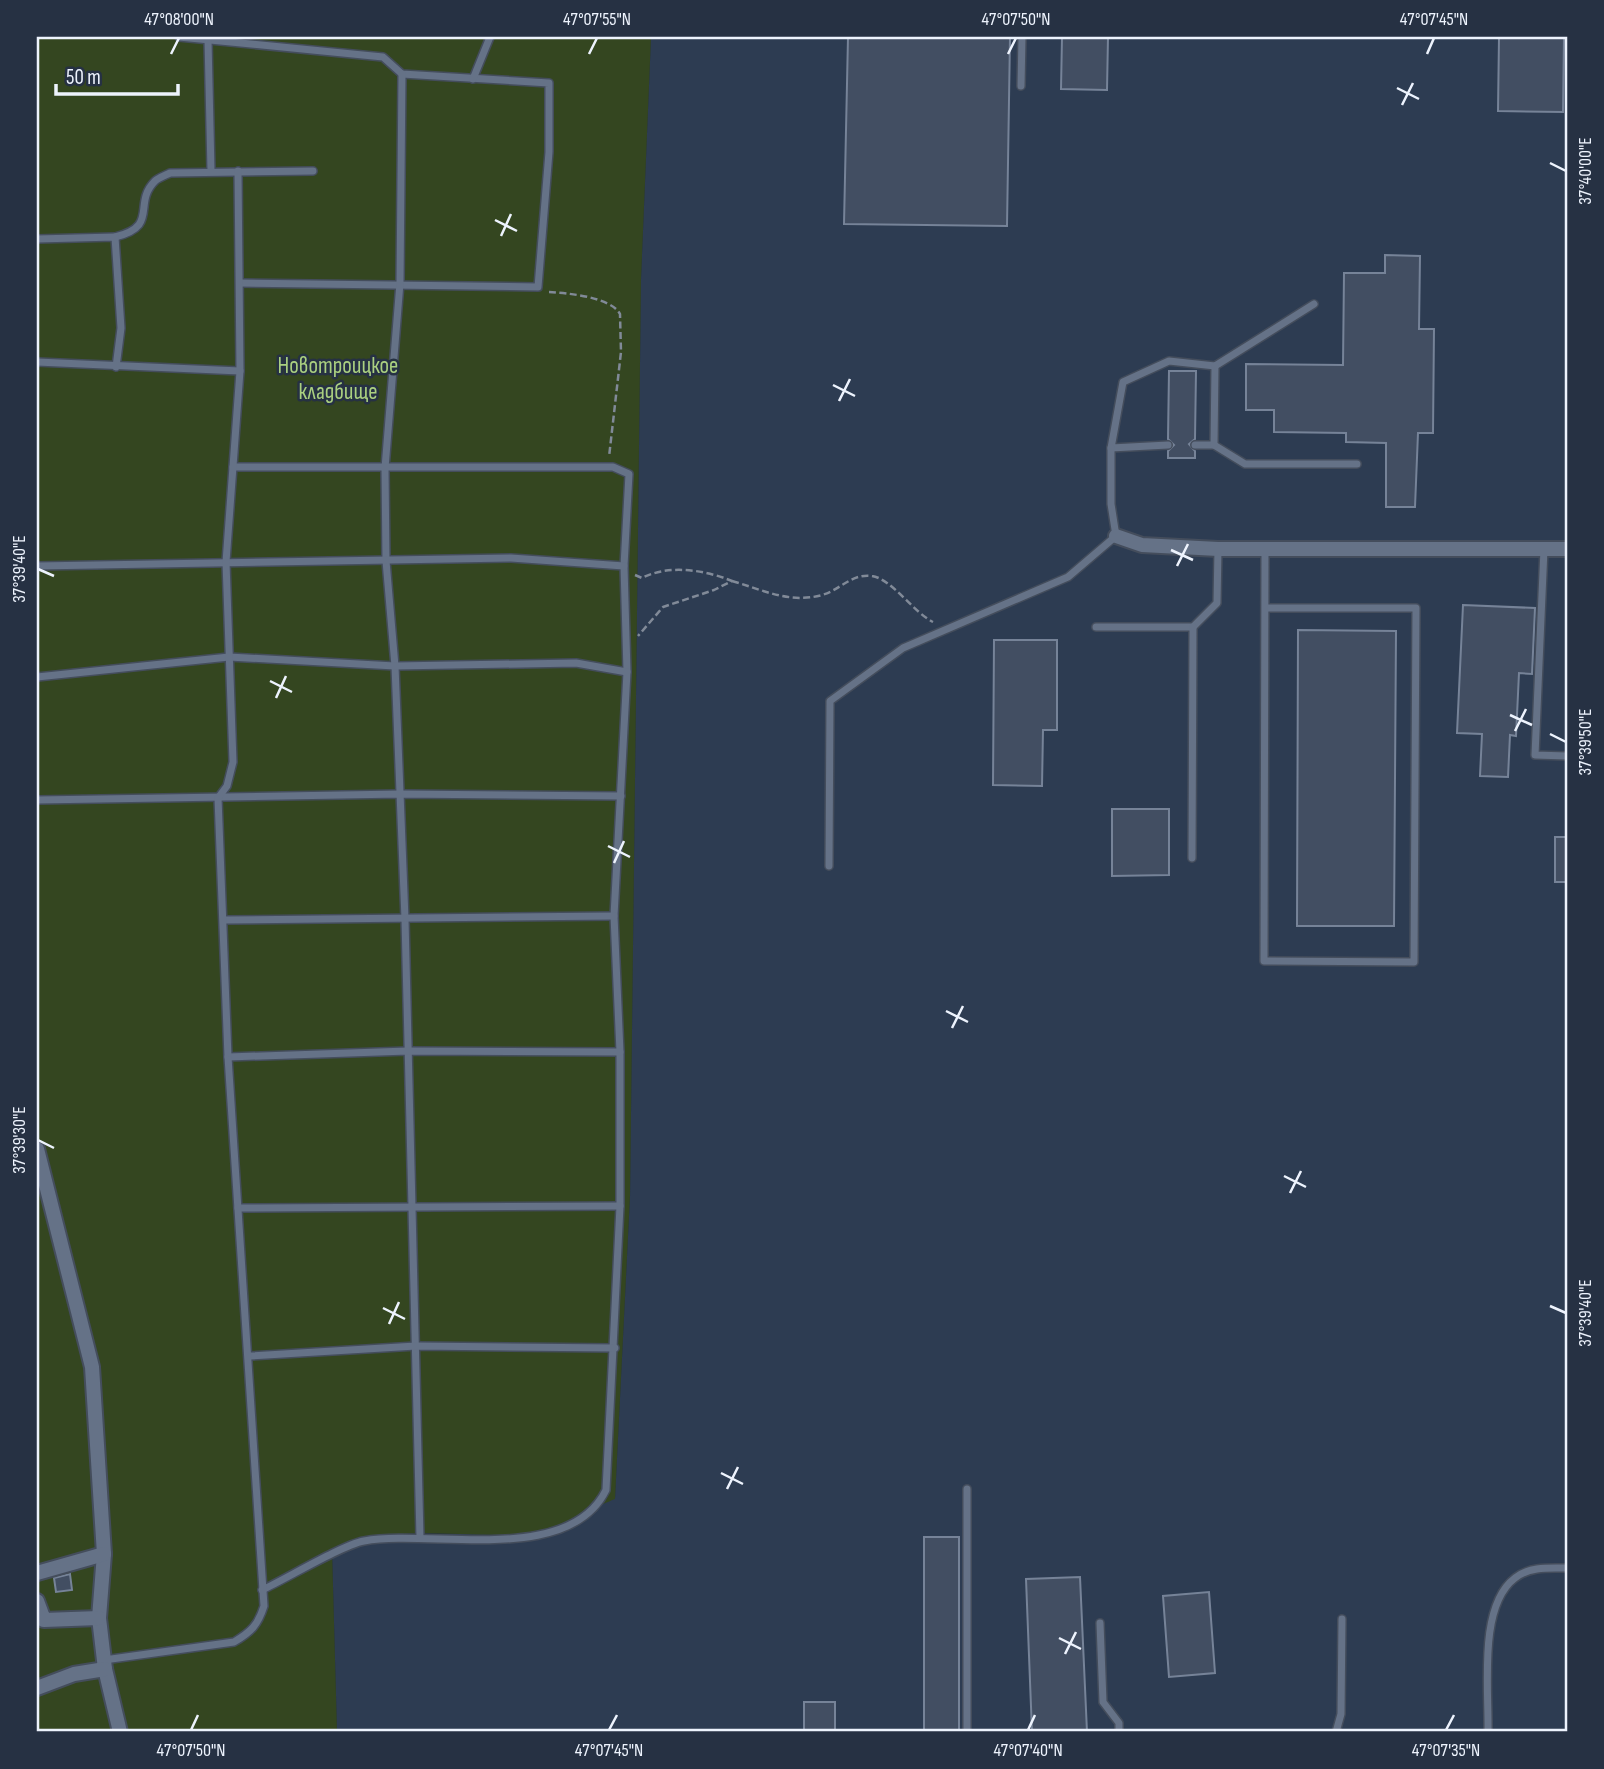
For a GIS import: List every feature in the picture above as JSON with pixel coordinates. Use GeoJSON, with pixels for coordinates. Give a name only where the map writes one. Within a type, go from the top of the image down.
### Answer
{"type":"FeatureCollection","features":[{"type":"Feature","properties":{"kind":"street"},"geometry":{"type":"LineString","coordinates":[[1116,536],[1142,545],[1218,549],[1567,549]]}},
{"type":"Feature","properties":{"kind":"street"},"geometry":{"type":"LineString","coordinates":[[37,1149],[92,1367],[104,1554],[99,1618],[105,1664],[120,1732]]}},
{"type":"Feature","properties":{"kind":"street"},"geometry":{"type":"LineString","coordinates":[[37,1573],[104,1554]]}},
{"type":"Feature","properties":{"kind":"street"},"geometry":{"type":"LineString","coordinates":[[37,1601],[44,1620],[99,1618]]}},
{"type":"Feature","properties":{"kind":"street"},"geometry":{"type":"LineString","coordinates":[[37,1688],[105,1664]]}},
{"type":"Feature","properties":{"kind":"lane"},"geometry":{"type":"LineString","coordinates":[[180,37],[383,57],[402,74],[549,82],[549,152],[538,287],[400,283],[240,283]]}},
{"type":"Feature","properties":{"kind":"lane"},"geometry":{"type":"LineString","coordinates":[[473,79],[490,37]]}},
{"type":"Feature","properties":{"kind":"lane"},"geometry":{"type":"LineString","coordinates":[[1021,86],[1022,37]]}},
{"type":"Feature","properties":{"kind":"lane"},"geometry":{"type":"LineString","coordinates":[[208,40],[211,172]]}},
{"type":"Feature","properties":{"kind":"lane"},"geometry":{"type":"LineString","coordinates":[[402,74],[400,283],[385,468],[386,561],[395,666],[405,919],[420,1538]]}},
{"type":"Feature","properties":{"kind":"lane"},"geometry":{"type":"LineString","coordinates":[[105,1664],[234,1642],[251,1632],[259,1622],[264,1606],[250,1356],[228,1057],[225,920],[218,798],[227,786],[233,762],[226,562],[240,371],[238,171]]}},
{"type":"Feature","properties":{"kind":"lane"},"geometry":{"type":"LineString","coordinates":[[37,239],[115,237],[132,233],[142,223],[145,200],[155,181],[170,173],[313,172]]}},
{"type":"Feature","properties":{"kind":"lane"},"geometry":{"type":"LineString","coordinates":[[115,237],[121,328],[116,367]]}},
{"type":"Feature","properties":{"kind":"lane"},"geometry":{"type":"LineString","coordinates":[[829,866],[830,701],[903,648],[944,628],[1068,577],[1116,536],[1111,504],[1111,448],[1123,382],[1169,361],[1215,366],[1314,304]]}},
{"type":"Feature","properties":{"kind":"lane"},"geometry":{"type":"LineString","coordinates":[[37,362],[240,371]]}},
{"type":"Feature","properties":{"kind":"lane"},"geometry":{"type":"LineString","coordinates":[[1214,445],[1215,366]]}},
{"type":"Feature","properties":{"kind":"lane"},"geometry":{"type":"LineString","coordinates":[[1111,448],[1168,444]]}},
{"type":"Feature","properties":{"kind":"lane"},"geometry":{"type":"LineString","coordinates":[[1195,445],[1214,445],[1245,464],[1357,464]]}},
{"type":"Feature","properties":{"kind":"lane"},"geometry":{"type":"LineString","coordinates":[[233,467],[608,467],[629,474],[624,566],[627,672],[614,916],[620,1052],[620,1206],[606,1490],[599,1503],[585,1517],[543,1535],[485,1540],[420,1538],[362,1541],[262,1590]]}},
{"type":"Feature","properties":{"kind":"lane"},"geometry":{"type":"LineString","coordinates":[[1096,627],[1192,627],[1217,603],[1218,549]]}},
{"type":"Feature","properties":{"kind":"lane"},"geometry":{"type":"LineString","coordinates":[[1544,549],[1535,755],[1567,756]]}},
{"type":"Feature","properties":{"kind":"lane"},"geometry":{"type":"LineString","coordinates":[[1265,550],[1264,961],[1414,962],[1416,608],[1265,608]]}},
{"type":"Feature","properties":{"kind":"lane"},"geometry":{"type":"LineString","coordinates":[[37,566],[510,558],[624,566]]}},
{"type":"Feature","properties":{"kind":"lane"},"geometry":{"type":"LineString","coordinates":[[1192,627],[1192,858]]}},
{"type":"Feature","properties":{"kind":"lane"},"geometry":{"type":"LineString","coordinates":[[37,677],[229,657],[395,666],[576,663],[627,672]]}},
{"type":"Feature","properties":{"kind":"lane"},"geometry":{"type":"LineString","coordinates":[[37,800],[400,794],[621,796]]}},
{"type":"Feature","properties":{"kind":"lane"},"geometry":{"type":"LineString","coordinates":[[225,920],[614,916]]}},
{"type":"Feature","properties":{"kind":"lane"},"geometry":{"type":"LineString","coordinates":[[228,1057],[408,1051],[620,1052]]}},
{"type":"Feature","properties":{"kind":"lane"},"geometry":{"type":"LineString","coordinates":[[238,1208],[620,1206]]}},
{"type":"Feature","properties":{"kind":"lane"},"geometry":{"type":"LineString","coordinates":[[250,1356],[416,1346],[615,1348]]}},
{"type":"Feature","properties":{"kind":"lane"},"geometry":{"type":"LineString","coordinates":[[967,1489],[967,1732]]}},
{"type":"Feature","properties":{"kind":"lane"},"geometry":{"type":"LineString","coordinates":[[1488,1732],[1490,1620],[1498,1596],[1516,1577],[1540,1568],[1567,1568]]}},
{"type":"Feature","properties":{"kind":"lane"},"geometry":{"type":"LineString","coordinates":[[1336,1732],[1341,1714],[1342,1619]]}},
{"type":"Feature","properties":{"kind":"lane"},"geometry":{"type":"LineString","coordinates":[[1100,1623],[1104,1702],[1119,1723],[1119,1732]]}},
{"type":"Feature","properties":{"kind":"path"},"geometry":{"type":"LineString","coordinates":[[538,287],[541,292],[582,293],[617,309],[620,314],[621,352],[608,467]]}},
{"type":"Feature","properties":{"kind":"path"},"geometry":{"type":"LineString","coordinates":[[624,566],[642,578],[654,571],[702,572],[780,597],[802,598],[825,595],[859,576],[872,576],[881,579],[920,615],[944,628]]}},
{"type":"Feature","properties":{"kind":"path"},"geometry":{"type":"LineString","coordinates":[[627,651],[663,607],[732,581]]}},
{"type":"Feature","properties":{"kind":"shaded area"},"geometry":{"type":"Polygon","coordinates":[[[651,37],[1567,37],[1567,1732],[337,1732],[332,1550],[354,1540],[417,1534],[533,1533],[615,1498],[630,1196],[641,279],[651,37]]]}},
{"type":"Feature","properties":{"kind":"green space","name":"Новотроицкое кладбище"},"geometry":{"type":"Polygon","coordinates":[[[37,37],[651,37],[641,279],[630,1196],[615,1499],[539,1532],[506,1535],[430,1533],[379,1536],[332,1550],[337,1732],[37,1732],[37,37]]]}},
{"type":"Feature","properties":{"kind":"building"},"geometry":{"type":"Polygon","coordinates":[[[848,37],[1010,37],[1007,226],[844,224],[848,37]]]}},
{"type":"Feature","properties":{"kind":"building"},"geometry":{"type":"Polygon","coordinates":[[[1062,37],[1108,37],[1107,90],[1061,89],[1062,37]]]}},
{"type":"Feature","properties":{"kind":"building"},"geometry":{"type":"Polygon","coordinates":[[[1499,37],[1564,37],[1563,112],[1498,111],[1499,37]]]}},
{"type":"Feature","properties":{"kind":"building"},"geometry":{"type":"Polygon","coordinates":[[[1385,255],[1420,256],[1419,329],[1434,329],[1433,433],[1418,433],[1415,507],[1386,507],[1386,443],[1346,442],[1346,433],[1274,432],[1274,410],[1246,410],[1246,364],[1343,365],[1344,273],[1385,273],[1385,255]]]}},
{"type":"Feature","properties":{"kind":"building"},"geometry":{"type":"Polygon","coordinates":[[[1169,371],[1196,371],[1195,439],[1189,444],[1195,451],[1195,458],[1168,458],[1168,451],[1174,445],[1168,439],[1169,371]]]}},
{"type":"Feature","properties":{"kind":"building"},"geometry":{"type":"Polygon","coordinates":[[[1463,605],[1535,608],[1532,674],[1519,673],[1516,736],[1510,735],[1508,777],[1480,776],[1482,734],[1457,733],[1463,605]]]}},
{"type":"Feature","properties":{"kind":"building"},"geometry":{"type":"Polygon","coordinates":[[[1298,630],[1396,631],[1394,926],[1297,926],[1298,630]]]}},
{"type":"Feature","properties":{"kind":"building"},"geometry":{"type":"Polygon","coordinates":[[[994,640],[1057,640],[1057,730],[1043,730],[1042,786],[993,785],[994,640]]]}},
{"type":"Feature","properties":{"kind":"building"},"geometry":{"type":"Polygon","coordinates":[[[1112,809],[1169,809],[1169,875],[1112,876],[1112,809]]]}},
{"type":"Feature","properties":{"kind":"building"},"geometry":{"type":"Polygon","coordinates":[[[1555,837],[1567,837],[1567,882],[1555,882],[1555,837]]]}},
{"type":"Feature","properties":{"kind":"building"},"geometry":{"type":"Polygon","coordinates":[[[924,1537],[959,1537],[959,1732],[924,1732],[924,1537]]]}},
{"type":"Feature","properties":{"kind":"building"},"geometry":{"type":"Polygon","coordinates":[[[70,1574],[72,1590],[56,1592],[54,1578],[70,1574]]]}},
{"type":"Feature","properties":{"kind":"building"},"geometry":{"type":"Polygon","coordinates":[[[1080,1577],[1087,1732],[1032,1732],[1026,1579],[1080,1577]]]}},
{"type":"Feature","properties":{"kind":"building"},"geometry":{"type":"Polygon","coordinates":[[[1209,1592],[1215,1673],[1169,1677],[1163,1596],[1209,1592]]]}},
{"type":"Feature","properties":{"kind":"building"},"geometry":{"type":"Polygon","coordinates":[[[804,1702],[835,1702],[835,1732],[804,1732],[804,1702]]]}}]}
